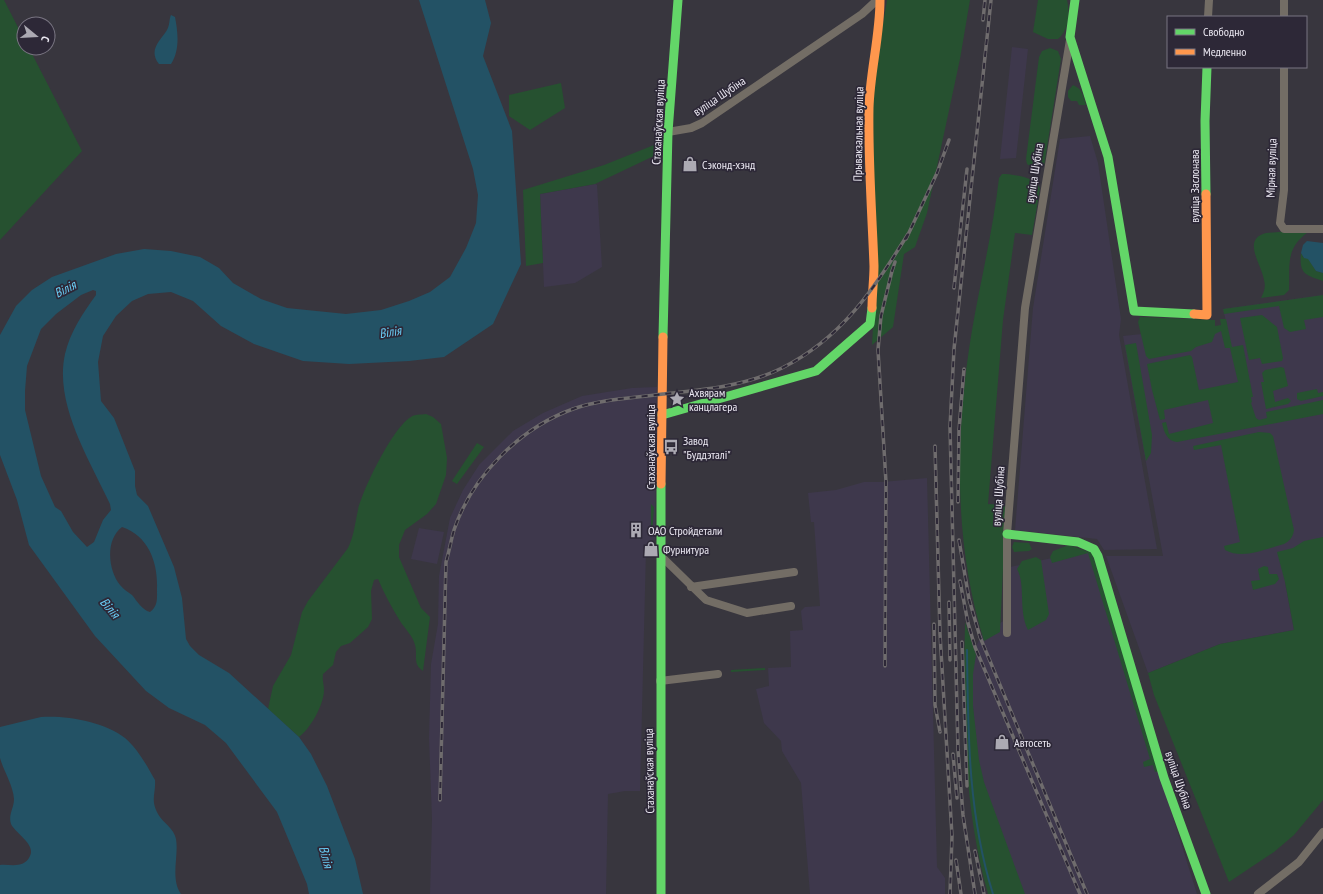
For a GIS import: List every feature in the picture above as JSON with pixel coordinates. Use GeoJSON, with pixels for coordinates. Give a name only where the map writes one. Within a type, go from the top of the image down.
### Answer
{"type":"FeatureCollection","features":[{"type":"Feature","properties":{"kind":"street","name":"Стаханаўская вуліца"},"geometry":{"type":"LineString","coordinates":[[661,894],[660,681],[662,415],[668,132],[678,0]]}},
{"type":"Feature","properties":{"kind":"street","name":"вуліца Шубіна"},"geometry":{"type":"LineString","coordinates":[[668,132],[691,128],[702,123],[862,14],[878,0]]}},
{"type":"Feature","properties":{"kind":"street","name":"Прывакзальная вуліца"},"geometry":{"type":"LineString","coordinates":[[662,415],[816,371],[870,324],[872,313],[874,268],[868,158],[870,86],[880,13],[878,0]]}},
{"type":"Feature","properties":{"kind":"street","name":"вуліца Шубіна"},"geometry":{"type":"LineString","coordinates":[[1075,0],[1025,308],[1007,534],[1086,544],[1094,549],[1098,556],[1164,778],[1206,894]]}},
{"type":"Feature","properties":{"kind":"street"},"geometry":{"type":"LineString","coordinates":[[1208,16],[1209,0]]}},
{"type":"Feature","properties":{"kind":"street"},"geometry":{"type":"LineString","coordinates":[[1284,0],[1284,16]]}},
{"type":"Feature","properties":{"kind":"street","name":"вуліца Шубіна"},"geometry":{"type":"LineString","coordinates":[[1070,37],[1108,157],[1134,310],[1207,315],[1207,305]]}},
{"type":"Feature","properties":{"kind":"street","name":"вуліца Заслонава"},"geometry":{"type":"LineString","coordinates":[[1207,68],[1207,305]]}},
{"type":"Feature","properties":{"kind":"street","name":"Мірная вуліца"},"geometry":{"type":"LineString","coordinates":[[1284,68],[1284,190],[1280,223],[1284,229],[1323,229]]}},
{"type":"Feature","properties":{"kind":"street"},"geometry":{"type":"LineString","coordinates":[[1007,534],[1007,633]]}},
{"type":"Feature","properties":{"kind":"street"},"geometry":{"type":"LineString","coordinates":[[661,556],[706,600],[747,613],[792,606]]}},
{"type":"Feature","properties":{"kind":"street"},"geometry":{"type":"LineString","coordinates":[[692,587],[794,572]]}},
{"type":"Feature","properties":{"kind":"street"},"geometry":{"type":"LineString","coordinates":[[660,681],[718,674]]}},
{"type":"Feature","properties":{"kind":"street"},"geometry":{"type":"LineString","coordinates":[[1258,894],[1299,862],[1323,832]]}},
{"type":"Feature","properties":{"kind":"shaded area"},"geometry":{"type":"Polygon","coordinates":[[[1012,47],[1028,49],[1016,158],[1000,159],[1012,47]]]}},
{"type":"Feature","properties":{"kind":"shaded area"},"geometry":{"type":"Polygon","coordinates":[[[1090,136],[1098,163],[1121,319],[1119,335],[1157,549],[1104,550],[1097,539],[1015,530],[1033,308],[1060,139],[1090,136]]]}},
{"type":"Feature","properties":{"kind":"shaded area"},"geometry":{"type":"Polygon","coordinates":[[[595,184],[597,185],[602,267],[575,283],[544,287],[540,194],[595,184]]]}},
{"type":"Feature","properties":{"kind":"shaded area"},"geometry":{"type":"Polygon","coordinates":[[[1323,295],[1323,572],[1285,582],[1294,630],[1220,644],[1148,673],[1106,556],[1163,556],[1123,336],[1227,325],[1223,309],[1323,295]]]}},
{"type":"Feature","properties":{"kind":"shaded area"},"geometry":{"type":"Polygon","coordinates":[[[657,387],[655,540],[648,541],[648,550],[646,550],[640,791],[625,791],[608,794],[606,894],[430,894],[432,819],[429,738],[431,664],[438,624],[439,576],[450,518],[463,490],[479,465],[513,431],[543,413],[582,396],[632,388],[657,387]]]}},
{"type":"Feature","properties":{"kind":"shaded area"},"geometry":{"type":"Polygon","coordinates":[[[927,478],[937,867],[945,878],[945,894],[810,894],[801,783],[782,751],[781,741],[764,723],[756,689],[769,686],[768,668],[791,667],[790,631],[803,630],[801,611],[805,607],[820,606],[814,522],[811,522],[808,493],[836,490],[864,482],[927,478]]]}},
{"type":"Feature","properties":{"kind":"shaded area"},"geometry":{"type":"Polygon","coordinates":[[[419,528],[444,532],[437,564],[411,559],[419,528]]]}},
{"type":"Feature","properties":{"kind":"shaded area"},"geometry":{"type":"Polygon","coordinates":[[[1089,550],[1197,894],[1015,894],[978,789],[970,659],[982,634],[1010,617],[1010,567],[1089,550]]]}},
{"type":"Feature","properties":{"kind":"green space"},"geometry":{"type":"Polygon","coordinates":[[[0,0],[4,0],[16,23],[16,56],[33,56],[82,151],[0,240],[0,0]]]}},
{"type":"Feature","properties":{"kind":"green space"},"geometry":{"type":"Polygon","coordinates":[[[887,0],[970,0],[960,59],[927,213],[915,247],[904,254],[893,327],[872,345],[874,308],[873,85],[887,0]]]}},
{"type":"Feature","properties":{"kind":"green space"},"geometry":{"type":"Polygon","coordinates":[[[1038,0],[1067,0],[1068,21],[1062,35],[1058,39],[1048,39],[1033,32],[1038,0]]]}},
{"type":"Feature","properties":{"kind":"green space"},"geometry":{"type":"Polygon","coordinates":[[[1050,48],[1058,51],[1061,59],[1044,166],[1035,169],[1027,164],[1026,159],[1039,57],[1042,51],[1050,48]]]}},
{"type":"Feature","properties":{"kind":"green space"},"geometry":{"type":"Polygon","coordinates":[[[561,83],[565,108],[530,130],[509,116],[509,95],[561,83]]]}},
{"type":"Feature","properties":{"kind":"green space"},"geometry":{"type":"Polygon","coordinates":[[[1073,85],[1081,91],[1086,105],[1079,105],[1077,101],[1071,101],[1068,97],[1068,91],[1073,85]]]}},
{"type":"Feature","properties":{"kind":"green space"},"geometry":{"type":"Polygon","coordinates":[[[659,143],[658,154],[595,184],[540,194],[543,263],[526,266],[523,190],[604,165],[659,143]]]}},
{"type":"Feature","properties":{"kind":"green space"},"geometry":{"type":"Polygon","coordinates":[[[1002,174],[1024,177],[1038,185],[1040,189],[1032,235],[1015,233],[1003,320],[988,504],[1006,505],[1000,632],[984,641],[974,603],[962,526],[960,447],[966,369],[972,330],[999,178],[1002,174]]]}},
{"type":"Feature","properties":{"kind":"green space"},"geometry":{"type":"Polygon","coordinates":[[[1303,230],[1308,232],[1295,245],[1290,258],[1289,290],[1284,295],[1261,298],[1265,283],[1255,253],[1255,241],[1259,236],[1266,233],[1303,230]]]}},
{"type":"Feature","properties":{"kind":"green space"},"geometry":{"type":"Polygon","coordinates":[[[1301,253],[1304,258],[1308,258],[1316,271],[1323,273],[1323,281],[1304,273],[1301,265],[1301,253]]]}},
{"type":"Feature","properties":{"kind":"green space"},"geometry":{"type":"Polygon","coordinates":[[[1323,295],[1323,317],[1304,320],[1306,329],[1290,332],[1284,328],[1279,306],[1224,314],[1223,309],[1323,295]]]}},
{"type":"Feature","properties":{"kind":"green space"},"geometry":{"type":"Polygon","coordinates":[[[1262,315],[1277,327],[1283,358],[1282,361],[1262,364],[1260,358],[1249,360],[1240,318],[1262,315]]]}},
{"type":"Feature","properties":{"kind":"green space"},"geometry":{"type":"Polygon","coordinates":[[[1140,317],[1215,320],[1215,326],[1221,325],[1220,319],[1226,319],[1232,347],[1243,345],[1253,397],[1251,397],[1251,403],[1256,418],[1259,420],[1267,418],[1266,412],[1323,400],[1323,414],[1177,442],[1171,440],[1165,433],[1162,423],[1166,422],[1169,434],[1213,423],[1208,400],[1164,410],[1165,419],[1160,420],[1147,364],[1190,355],[1192,357],[1199,390],[1238,382],[1230,348],[1225,348],[1221,331],[1215,334],[1212,342],[1196,347],[1191,351],[1149,359],[1146,356],[1138,322],[1140,317]]]}},
{"type":"Feature","properties":{"kind":"green space"},"geometry":{"type":"Polygon","coordinates":[[[1136,343],[1152,435],[1151,453],[1146,461],[1125,345],[1136,343]]]}},
{"type":"Feature","properties":{"kind":"green space"},"geometry":{"type":"Polygon","coordinates":[[[1281,367],[1284,368],[1288,386],[1273,391],[1275,402],[1288,398],[1291,401],[1288,404],[1266,409],[1261,382],[1264,382],[1262,373],[1265,370],[1281,367]]]}},
{"type":"Feature","properties":{"kind":"green space"},"geometry":{"type":"Polygon","coordinates":[[[1317,389],[1318,393],[1323,392],[1323,396],[1301,401],[1297,399],[1297,393],[1317,389]]]}},
{"type":"Feature","properties":{"kind":"green space"},"geometry":{"type":"Polygon","coordinates":[[[426,414],[433,417],[441,424],[447,458],[446,475],[436,504],[427,514],[405,530],[399,545],[399,557],[421,608],[430,617],[423,671],[416,662],[416,649],[413,639],[394,611],[378,579],[374,580],[371,591],[372,619],[368,627],[350,643],[341,646],[336,652],[333,665],[323,674],[324,690],[322,703],[312,723],[299,737],[268,709],[273,686],[291,655],[302,612],[308,601],[348,548],[361,500],[372,474],[388,445],[404,423],[412,416],[426,414]]]}},
{"type":"Feature","properties":{"kind":"green space"},"geometry":{"type":"Polygon","coordinates":[[[1259,432],[1270,433],[1273,436],[1294,532],[1288,542],[1284,544],[1254,553],[1232,553],[1225,550],[1224,546],[1240,542],[1221,445],[1194,450],[1193,446],[1259,432]]]}},
{"type":"Feature","properties":{"kind":"green space"},"geometry":{"type":"Polygon","coordinates":[[[477,443],[484,447],[457,484],[452,481],[477,443]]]}},
{"type":"Feature","properties":{"kind":"green space"},"geometry":{"type":"Polygon","coordinates":[[[651,504],[654,507],[652,536],[651,533],[651,504]]]}},
{"type":"Feature","properties":{"kind":"green space"},"geometry":{"type":"Polygon","coordinates":[[[1323,537],[1323,800],[1294,835],[1274,852],[1229,882],[1154,695],[1148,673],[1220,644],[1294,630],[1285,582],[1277,552],[1293,548],[1304,541],[1323,537]]]}},
{"type":"Feature","properties":{"kind":"green space"},"geometry":{"type":"Polygon","coordinates":[[[1014,542],[1029,543],[1032,549],[1029,551],[1014,552],[1012,547],[1014,542]]]}},
{"type":"Feature","properties":{"kind":"green space"},"geometry":{"type":"Polygon","coordinates":[[[1069,545],[1092,553],[1159,771],[1155,772],[1153,765],[1144,767],[1143,762],[1150,759],[1088,553],[1052,563],[1050,557],[1053,551],[1069,545]]]}},
{"type":"Feature","properties":{"kind":"green space"},"geometry":{"type":"Polygon","coordinates":[[[1036,557],[1041,560],[1049,614],[1046,620],[1028,630],[1023,614],[1021,582],[1017,569],[1022,561],[1036,557]]]}},
{"type":"Feature","properties":{"kind":"green space"},"geometry":{"type":"Polygon","coordinates":[[[1264,566],[1268,567],[1269,574],[1277,574],[1279,579],[1275,584],[1253,590],[1251,581],[1260,580],[1258,569],[1264,566]]]}},
{"type":"Feature","properties":{"kind":"green space"},"geometry":{"type":"Polygon","coordinates":[[[965,622],[976,655],[973,674],[973,706],[979,760],[984,782],[1025,894],[988,894],[980,861],[969,793],[966,759],[964,691],[965,622]]]}},
{"type":"Feature","properties":{"kind":"green space"},"geometry":{"type":"Polygon","coordinates":[[[765,668],[765,670],[731,672],[731,670],[765,668]]]}},
{"type":"Feature","properties":{"kind":"water","name":"Вілія"},"geometry":{"type":"Polygon","coordinates":[[[419,0],[485,0],[491,23],[483,56],[512,131],[521,264],[493,324],[444,357],[409,361],[349,364],[303,361],[254,344],[221,326],[193,301],[171,292],[148,294],[132,301],[116,316],[103,336],[98,362],[101,401],[114,418],[135,471],[135,486],[137,495],[148,506],[174,567],[182,598],[186,639],[190,646],[199,655],[229,673],[299,737],[311,754],[327,786],[355,859],[363,894],[309,894],[307,884],[277,812],[226,743],[205,725],[169,708],[146,691],[95,636],[29,545],[17,500],[0,455],[0,335],[16,306],[32,290],[52,277],[116,254],[144,249],[171,251],[200,257],[219,268],[233,283],[261,299],[287,308],[346,314],[381,310],[409,301],[430,292],[450,277],[466,248],[476,223],[478,195],[473,169],[419,0]],[[93,290],[81,295],[56,314],[41,329],[27,366],[25,391],[25,410],[41,476],[55,507],[61,511],[73,532],[87,547],[94,542],[103,520],[111,510],[110,504],[84,450],[69,412],[64,392],[63,373],[67,346],[78,323],[96,295],[96,291],[93,290]],[[122,527],[113,539],[111,547],[110,555],[113,571],[121,586],[132,595],[142,607],[150,612],[156,605],[157,599],[157,579],[153,560],[150,552],[139,537],[122,527]]]}},
{"type":"Feature","properties":{"kind":"water"},"geometry":{"type":"Polygon","coordinates":[[[171,15],[175,17],[177,29],[178,41],[176,53],[171,64],[159,64],[156,59],[155,50],[158,42],[168,28],[171,15]]]}},
{"type":"Feature","properties":{"kind":"water"},"geometry":{"type":"Polygon","coordinates":[[[1307,241],[1323,243],[1323,273],[1316,271],[1308,259],[1304,258],[1301,253],[1303,245],[1307,241]]]}},
{"type":"Feature","properties":{"kind":"water"},"geometry":{"type":"Polygon","coordinates":[[[41,717],[62,717],[96,724],[117,732],[134,747],[155,780],[154,804],[158,814],[175,835],[177,846],[175,874],[181,894],[0,894],[0,865],[24,863],[30,856],[31,852],[28,843],[13,827],[10,821],[14,799],[12,789],[0,758],[0,727],[41,717]]]}},
{"type":"Feature","properties":{"kind":"waterway"},"geometry":{"type":"LineString","coordinates":[[967,650],[969,743],[974,804],[985,864],[993,894]]}},
{"type":"Feature","properties":{"kind":"railway"},"geometry":{"type":"LineString","coordinates":[[983,20],[985,0]]}},
{"type":"Feature","properties":{"kind":"railway"},"geometry":{"type":"LineString","coordinates":[[975,894],[963,815],[958,750],[950,427],[954,349],[991,0]]}},
{"type":"Feature","properties":{"kind":"railway"},"geometry":{"type":"LineString","coordinates":[[906,239],[937,173],[949,140]]}},
{"type":"Feature","properties":{"kind":"railway"},"geometry":{"type":"LineString","coordinates":[[954,288],[967,169]]}},
{"type":"Feature","properties":{"kind":"railway"},"geometry":{"type":"LineString","coordinates":[[440,800],[446,562],[454,530],[462,510],[473,491],[500,456],[535,428],[553,417],[573,409],[606,401],[724,386],[754,379],[782,368],[803,356],[822,342],[855,310],[869,293],[908,234]]}},
{"type":"Feature","properties":{"kind":"railway"},"geometry":{"type":"LineString","coordinates":[[885,666],[886,482],[878,350],[881,316],[895,262]]}},
{"type":"Feature","properties":{"kind":"railway"},"geometry":{"type":"LineString","coordinates":[[958,502],[959,430],[964,369]]}},
{"type":"Feature","properties":{"kind":"railway"},"geometry":{"type":"LineString","coordinates":[[935,446],[940,634],[952,836],[950,894]]}},
{"type":"Feature","properties":{"kind":"railway"},"geometry":{"type":"LineString","coordinates":[[959,540],[969,599],[980,637],[1087,894]]}},
{"type":"Feature","properties":{"kind":"railway"},"geometry":{"type":"LineString","coordinates":[[960,581],[968,623],[975,647],[1080,894]]}},
{"type":"Feature","properties":{"kind":"railway"},"geometry":{"type":"LineString","coordinates":[[949,602],[950,660]]}},
{"type":"Feature","properties":{"kind":"railway"},"geometry":{"type":"LineString","coordinates":[[934,624],[935,705],[940,732]]}},
{"type":"Feature","properties":{"kind":"railway"},"geometry":{"type":"LineString","coordinates":[[962,642],[967,786]]}},
{"type":"Feature","properties":{"kind":"railway"},"geometry":{"type":"LineString","coordinates":[[953,754],[957,798]]}},
{"type":"Feature","properties":{"kind":"railway"},"geometry":{"type":"LineString","coordinates":[[975,851],[984,894]]}},
{"type":"Feature","properties":{"kind":"railway"},"geometry":{"type":"LineString","coordinates":[[956,860],[961,894]]}},
{"type":"Feature","properties":{"kind":"traffic: fast"},"geometry":{"type":"LineString","coordinates":[[663,337],[668,132],[678,0]]}},
{"type":"Feature","properties":{"kind":"traffic: fast"},"geometry":{"type":"LineString","coordinates":[[1075,0],[1070,37],[1108,157],[1134,311],[1194,314]]}},
{"type":"Feature","properties":{"kind":"traffic: fast"},"geometry":{"type":"LineString","coordinates":[[1206,194],[1205,121],[1207,68]]}},
{"type":"Feature","properties":{"kind":"traffic: fast"},"geometry":{"type":"LineString","coordinates":[[662,415],[816,371],[870,324],[872,308]]}},
{"type":"Feature","properties":{"kind":"traffic: fast"},"geometry":{"type":"LineString","coordinates":[[661,484],[661,894]]}},
{"type":"Feature","properties":{"kind":"traffic: fast"},"geometry":{"type":"LineString","coordinates":[[1007,534],[1078,542],[1094,549],[1098,556],[1164,778],[1206,894]]}},
{"type":"Feature","properties":{"kind":"traffic: slow"},"geometry":{"type":"LineString","coordinates":[[872,308],[874,266],[869,108],[880,14],[880,0]]}},
{"type":"Feature","properties":{"kind":"traffic: slow"},"geometry":{"type":"LineString","coordinates":[[1194,314],[1207,315],[1206,194]]}},
{"type":"Feature","properties":{"kind":"traffic: slow"},"geometry":{"type":"LineString","coordinates":[[661,484],[663,337]]}},
{"type":"Feature","properties":{"kind":"place","name":"Сэконд-хэнд"},"geometry":{"type":"Point","coordinates":[690,164]}},
{"type":"Feature","properties":{"kind":"place","name":"Ахвярам канцлагера"},"geometry":{"type":"Point","coordinates":[677,399]}},
{"type":"Feature","properties":{"kind":"place","name":"Завод \"Буддэталі\""},"geometry":{"type":"Point","coordinates":[671,447]}},
{"type":"Feature","properties":{"kind":"place","name":"ОАО Стройдетали"},"geometry":{"type":"Point","coordinates":[636,530]}},
{"type":"Feature","properties":{"kind":"place","name":"Фурнитура"},"geometry":{"type":"Point","coordinates":[651,549]}},
{"type":"Feature","properties":{"kind":"place","name":"Автосеть"},"geometry":{"type":"Point","coordinates":[1002,742]}}]}
